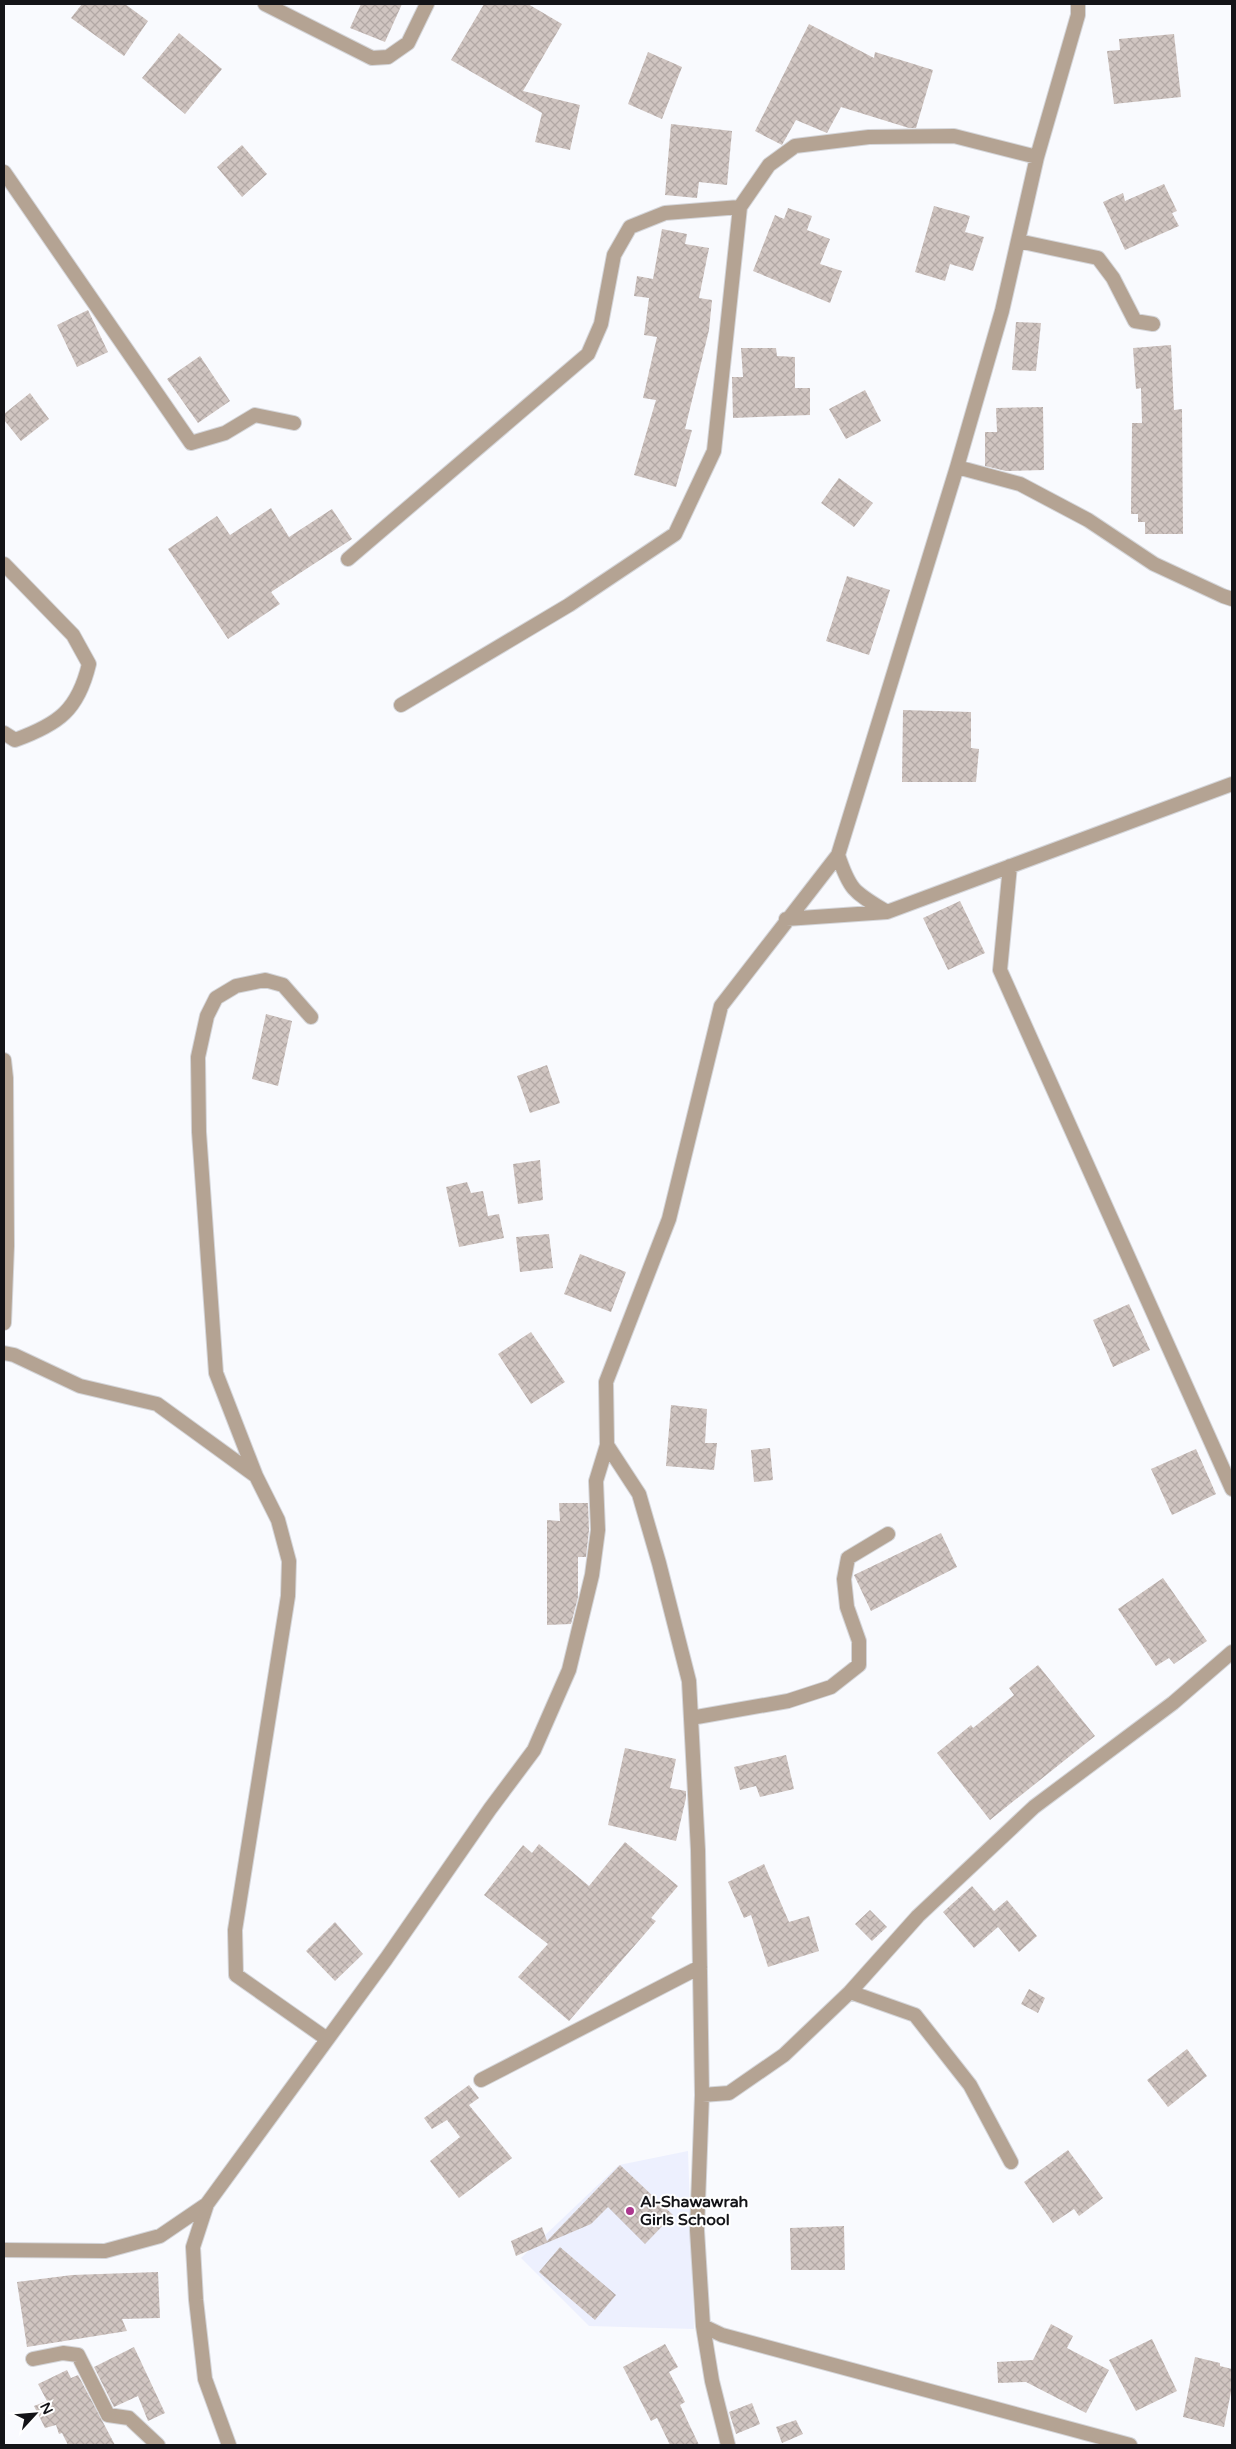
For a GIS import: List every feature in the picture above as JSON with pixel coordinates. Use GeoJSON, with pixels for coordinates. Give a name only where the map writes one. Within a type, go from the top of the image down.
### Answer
{"type":"FeatureCollection","features":[{"type":"Feature","properties":{"kind":"street"},"geometry":{"type":"LineString","coordinates":[[265,4],[372,58],[388,57],[408,43],[427,4]]}},
{"type":"Feature","properties":{"kind":"street"},"geometry":{"type":"LineString","coordinates":[[229,2445],[205,2379],[196,2300],[193,2247],[207,2204],[328,2039],[490,1808],[534,1750],[570,1670],[592,1575],[598,1530],[596,1481],[607,1445],[606,1382],[669,1219],[721,1006],[786,919],[838,854],[957,467],[1002,312],[1037,157],[1078,14],[1078,4]]}},
{"type":"Feature","properties":{"kind":"street"},"geometry":{"type":"LineString","coordinates":[[401,705],[569,605],[675,534],[714,451],[740,207],[769,164],[795,146],[869,137],[954,136],[1037,157]]}},
{"type":"Feature","properties":{"kind":"street"},"geometry":{"type":"LineString","coordinates":[[4,172],[191,443],[225,433],[255,415],[294,423]]}},
{"type":"Feature","properties":{"kind":"street"},"geometry":{"type":"LineString","coordinates":[[348,559],[588,354],[601,324],[614,255],[630,227],[665,213],[740,207]]}},
{"type":"Feature","properties":{"kind":"street"},"geometry":{"type":"LineString","coordinates":[[1018,241],[1098,258],[1113,278],[1134,321],[1153,324]]}},
{"type":"Feature","properties":{"kind":"street"},"geometry":{"type":"LineString","coordinates":[[957,467],[1020,484],[1088,520],[1154,564],[1232,599]]}},
{"type":"Feature","properties":{"kind":"street"},"geometry":{"type":"LineString","coordinates":[[4,564],[73,635],[89,664],[83,689],[70,710],[36,733],[15,740],[4,733]]}},
{"type":"Feature","properties":{"kind":"street"},"geometry":{"type":"LineString","coordinates":[[786,919],[887,912],[1232,784]]}},
{"type":"Feature","properties":{"kind":"street"},"geometry":{"type":"LineString","coordinates":[[838,854],[847,882],[861,896],[887,912]]}},
{"type":"Feature","properties":{"kind":"street"},"geometry":{"type":"LineString","coordinates":[[1010,866],[1000,970],[1232,1489]]}},
{"type":"Feature","properties":{"kind":"street"},"geometry":{"type":"LineString","coordinates":[[311,1017],[282,985],[265,980],[236,986],[216,998],[207,1016],[198,1057],[199,1132],[216,1373],[256,1476],[278,1520],[289,1561],[288,1587],[235,1930],[236,1975],[328,2039]]}},
{"type":"Feature","properties":{"kind":"street"},"geometry":{"type":"LineString","coordinates":[[4,1060],[6,1078],[7,1246],[4,1324]]}},
{"type":"Feature","properties":{"kind":"street"},"geometry":{"type":"LineString","coordinates":[[4,1353],[14,1355],[80,1386],[157,1404],[256,1476]]}},
{"type":"Feature","properties":{"kind":"street"},"geometry":{"type":"LineString","coordinates":[[607,1445],[639,1494],[689,1681],[698,1850],[702,2095],[697,2230],[703,2326],[712,2381],[728,2445]]}},
{"type":"Feature","properties":{"kind":"street"},"geometry":{"type":"LineString","coordinates":[[691,1718],[788,1701],[831,1687],[859,1665],[860,1641],[847,1607],[845,1589],[844,1579],[848,1558],[888,1534]]}},
{"type":"Feature","properties":{"kind":"street"},"geometry":{"type":"LineString","coordinates":[[702,2095],[729,2093],[776,2061],[850,1992],[918,1916],[1034,1808],[1173,1702],[1232,1652]]}},
{"type":"Feature","properties":{"kind":"street"},"geometry":{"type":"LineString","coordinates":[[481,2080],[700,1967]]}},
{"type":"Feature","properties":{"kind":"street"},"geometry":{"type":"LineString","coordinates":[[850,1992],[915,2015],[970,2084],[1011,2162]]}},
{"type":"Feature","properties":{"kind":"street"},"geometry":{"type":"LineString","coordinates":[[4,2250],[105,2251],[160,2236],[207,2204]]}},
{"type":"Feature","properties":{"kind":"street"},"geometry":{"type":"LineString","coordinates":[[703,2326],[722,2335],[1130,2445]]}},
{"type":"Feature","properties":{"kind":"street"},"geometry":{"type":"LineString","coordinates":[[33,2359],[64,2353],[78,2356],[108,2415],[129,2418],[158,2445]]}},
{"type":"Feature","properties":{"kind":"shaded area","name":"Al-Shawawrah Girls School"},"geometry":{"type":"Polygon","coordinates":[[[688,2151],[694,2329],[589,2326],[521,2258],[619,2165],[688,2151]]]}},
{"type":"Feature","properties":{"kind":"building"},"geometry":{"type":"Polygon","coordinates":[[[82,4],[125,4],[148,21],[124,56],[71,18],[82,4]]]}},
{"type":"Feature","properties":{"kind":"building"},"geometry":{"type":"Polygon","coordinates":[[[361,4],[402,4],[385,42],[350,28],[361,4]]]}},
{"type":"Feature","properties":{"kind":"building"},"geometry":{"type":"Polygon","coordinates":[[[484,4],[528,4],[562,24],[523,91],[580,105],[570,150],[535,142],[542,113],[451,60],[484,4]]]}},
{"type":"Feature","properties":{"kind":"building"},"geometry":{"type":"Polygon","coordinates":[[[809,24],[874,58],[875,52],[933,70],[916,128],[909,128],[841,107],[827,133],[796,120],[782,145],[755,131],[809,24]]]}},
{"type":"Feature","properties":{"kind":"building"},"geometry":{"type":"Polygon","coordinates":[[[179,33],[222,69],[185,114],[142,78],[179,33]]]}},
{"type":"Feature","properties":{"kind":"building"},"geometry":{"type":"Polygon","coordinates":[[[1174,34],[1181,97],[1114,104],[1107,51],[1120,50],[1119,39],[1174,34]]]}},
{"type":"Feature","properties":{"kind":"building"},"geometry":{"type":"Polygon","coordinates":[[[648,52],[682,67],[662,119],[628,104],[648,52]]]}},
{"type":"Feature","properties":{"kind":"building"},"geometry":{"type":"Polygon","coordinates":[[[671,124],[732,131],[727,185],[699,182],[697,198],[665,195],[671,124]]]}},
{"type":"Feature","properties":{"kind":"building"},"geometry":{"type":"Polygon","coordinates":[[[242,145],[267,174],[242,197],[217,167],[242,145]]]}},
{"type":"Feature","properties":{"kind":"building"},"geometry":{"type":"Polygon","coordinates":[[[1164,184],[1177,211],[1172,213],[1179,226],[1125,250],[1103,202],[1123,193],[1125,201],[1164,184]]]}},
{"type":"Feature","properties":{"kind":"building"},"geometry":{"type":"Polygon","coordinates":[[[934,206],[970,216],[965,232],[984,237],[973,271],[950,264],[945,281],[915,272],[934,206]]]}},
{"type":"Feature","properties":{"kind":"building"},"geometry":{"type":"Polygon","coordinates":[[[788,208],[812,216],[807,230],[830,239],[820,264],[842,271],[830,303],[753,271],[775,215],[784,219],[788,208]]]}},
{"type":"Feature","properties":{"kind":"building"},"geometry":{"type":"Polygon","coordinates":[[[662,229],[687,234],[685,244],[709,248],[699,298],[712,300],[709,330],[685,429],[692,430],[676,487],[634,475],[656,400],[643,398],[657,337],[644,335],[649,298],[634,296],[637,276],[653,279],[662,229]]]}},
{"type":"Feature","properties":{"kind":"building"},"geometry":{"type":"Polygon","coordinates":[[[88,310],[108,352],[77,367],[57,325],[88,310]]]}},
{"type":"Feature","properties":{"kind":"building"},"geometry":{"type":"Polygon","coordinates":[[[1016,322],[1041,323],[1036,371],[1012,370],[1016,322]]]}},
{"type":"Feature","properties":{"kind":"building"},"geometry":{"type":"Polygon","coordinates":[[[1171,345],[1174,410],[1182,409],[1183,534],[1145,534],[1145,522],[1138,522],[1138,514],[1131,514],[1132,423],[1142,423],[1141,388],[1136,389],[1133,348],[1171,345]]]}},
{"type":"Feature","properties":{"kind":"building"},"geometry":{"type":"Polygon","coordinates":[[[741,348],[776,348],[777,356],[795,357],[795,388],[810,388],[810,415],[733,418],[732,377],[743,377],[741,348]]]}},
{"type":"Feature","properties":{"kind":"building"},"geometry":{"type":"Polygon","coordinates":[[[200,356],[230,401],[198,423],[167,379],[200,356]]]}},
{"type":"Feature","properties":{"kind":"building"},"geometry":{"type":"Polygon","coordinates":[[[865,390],[881,421],[846,439],[829,409],[865,390]]]}},
{"type":"Feature","properties":{"kind":"building"},"geometry":{"type":"Polygon","coordinates":[[[30,393],[49,419],[21,441],[4,420],[4,414],[30,393]]]}},
{"type":"Feature","properties":{"kind":"building"},"geometry":{"type":"Polygon","coordinates":[[[1043,407],[1044,470],[1006,471],[985,466],[985,432],[997,432],[996,408],[1043,407]]]}},
{"type":"Feature","properties":{"kind":"building"},"geometry":{"type":"Polygon","coordinates":[[[839,478],[873,503],[854,527],[821,503],[839,478]]]}},
{"type":"Feature","properties":{"kind":"building"},"geometry":{"type":"Polygon","coordinates":[[[271,508],[289,537],[332,509],[352,539],[271,592],[280,604],[228,639],[168,549],[217,516],[230,535],[271,508]]]}},
{"type":"Feature","properties":{"kind":"building"},"geometry":{"type":"Polygon","coordinates":[[[847,576],[890,590],[869,655],[826,641],[847,576]]]}},
{"type":"Feature","properties":{"kind":"building"},"geometry":{"type":"Polygon","coordinates":[[[903,710],[971,712],[971,748],[979,749],[976,782],[902,782],[903,710]]]}},
{"type":"Feature","properties":{"kind":"building"},"geometry":{"type":"Polygon","coordinates":[[[960,901],[985,953],[948,970],[923,918],[960,901]]]}},
{"type":"Feature","properties":{"kind":"building"},"geometry":{"type":"Polygon","coordinates":[[[266,1014],[292,1021],[278,1086],[252,1079],[266,1014]]]}},
{"type":"Feature","properties":{"kind":"building"},"geometry":{"type":"Polygon","coordinates":[[[547,1065],[560,1103],[530,1113],[517,1076],[547,1065]]]}},
{"type":"Feature","properties":{"kind":"building"},"geometry":{"type":"Polygon","coordinates":[[[540,1160],[543,1200],[518,1204],[513,1164],[540,1160]]]}},
{"type":"Feature","properties":{"kind":"building"},"geometry":{"type":"Polygon","coordinates":[[[467,1182],[471,1193],[483,1191],[488,1216],[499,1214],[504,1238],[459,1247],[446,1187],[467,1182]]]}},
{"type":"Feature","properties":{"kind":"building"},"geometry":{"type":"Polygon","coordinates":[[[549,1234],[553,1268],[520,1272],[516,1237],[549,1234]]]}},
{"type":"Feature","properties":{"kind":"building"},"geometry":{"type":"Polygon","coordinates":[[[580,1254],[626,1272],[611,1312],[564,1294],[580,1254]]]}},
{"type":"Feature","properties":{"kind":"building"},"geometry":{"type":"Polygon","coordinates":[[[1129,1304],[1150,1350],[1113,1367],[1093,1320],[1129,1304]]]}},
{"type":"Feature","properties":{"kind":"building"},"geometry":{"type":"Polygon","coordinates":[[[531,1332],[565,1382],[531,1404],[498,1354],[531,1332]]]}},
{"type":"Feature","properties":{"kind":"building"},"geometry":{"type":"Polygon","coordinates":[[[671,1405],[707,1409],[705,1443],[717,1443],[714,1470],[666,1466],[671,1405]]]}},
{"type":"Feature","properties":{"kind":"building"},"geometry":{"type":"Polygon","coordinates":[[[770,1448],[773,1480],[754,1482],[751,1450],[770,1448]]]}},
{"type":"Feature","properties":{"kind":"building"},"geometry":{"type":"Polygon","coordinates":[[[1196,1449],[1216,1494],[1172,1515],[1151,1469],[1196,1449]]]}},
{"type":"Feature","properties":{"kind":"building"},"geometry":{"type":"Polygon","coordinates":[[[559,1503],[588,1503],[589,1530],[586,1557],[578,1557],[578,1597],[571,1624],[547,1625],[547,1520],[560,1521],[559,1503]]]}},
{"type":"Feature","properties":{"kind":"building"},"geometry":{"type":"Polygon","coordinates":[[[941,1533],[957,1567],[871,1611],[854,1575],[941,1533]]]}},
{"type":"Feature","properties":{"kind":"building"},"geometry":{"type":"Polygon","coordinates":[[[1163,1578],[1207,1641],[1174,1664],[1169,1658],[1156,1666],[1118,1609],[1163,1578]]]}},
{"type":"Feature","properties":{"kind":"building"},"geometry":{"type":"Polygon","coordinates":[[[1038,1665],[1095,1736],[990,1820],[937,1753],[971,1725],[973,1728],[1014,1695],[1009,1688],[1038,1665]]]}},
{"type":"Feature","properties":{"kind":"building"},"geometry":{"type":"Polygon","coordinates":[[[625,1748],[676,1759],[670,1788],[686,1791],[686,1798],[676,1841],[608,1825],[625,1748]]]}},
{"type":"Feature","properties":{"kind":"building"},"geometry":{"type":"Polygon","coordinates":[[[786,1755],[794,1789],[760,1797],[756,1786],[740,1790],[734,1767],[786,1755]]]}},
{"type":"Feature","properties":{"kind":"building"},"geometry":{"type":"Polygon","coordinates":[[[625,1842],[678,1886],[651,1918],[656,1921],[569,2021],[518,1977],[548,1944],[484,1895],[523,1845],[532,1853],[539,1844],[589,1886],[625,1842]]]}},
{"type":"Feature","properties":{"kind":"building"},"geometry":{"type":"Polygon","coordinates":[[[764,1864],[789,1922],[809,1916],[819,1951],[768,1967],[751,1915],[744,1918],[728,1882],[764,1864]]]}},
{"type":"Feature","properties":{"kind":"building"},"geometry":{"type":"Polygon","coordinates":[[[972,1886],[994,1911],[1007,1900],[1037,1936],[1019,1952],[998,1927],[974,1948],[943,1912],[972,1886]]]}},
{"type":"Feature","properties":{"kind":"building"},"geometry":{"type":"Polygon","coordinates":[[[870,1910],[887,1927],[872,1941],[855,1924],[870,1910]]]}},
{"type":"Feature","properties":{"kind":"building"},"geometry":{"type":"Polygon","coordinates":[[[335,1922],[363,1954],[335,1981],[306,1951],[335,1922]]]}},
{"type":"Feature","properties":{"kind":"building"},"geometry":{"type":"Polygon","coordinates":[[[1029,1989],[1045,1998],[1038,2013],[1021,2004],[1029,1989]]]}},
{"type":"Feature","properties":{"kind":"building"},"geometry":{"type":"Polygon","coordinates":[[[1187,2049],[1207,2076],[1168,2107],[1147,2080],[1187,2049]]]}},
{"type":"Feature","properties":{"kind":"building"},"geometry":{"type":"Polygon","coordinates":[[[469,2085],[479,2098],[469,2105],[512,2158],[459,2198],[430,2161],[460,2137],[447,2120],[432,2129],[424,2118],[469,2085]]]}},
{"type":"Feature","properties":{"kind":"building"},"geometry":{"type":"Polygon","coordinates":[[[1068,2150],[1103,2198],[1079,2216],[1074,2209],[1053,2223],[1024,2182],[1068,2150]]]}},
{"type":"Feature","properties":{"kind":"building"},"geometry":{"type":"Polygon","coordinates":[[[620,2165],[673,2215],[645,2244],[608,2207],[591,2224],[516,2256],[511,2241],[542,2227],[547,2241],[620,2165]]]}},
{"type":"Feature","properties":{"kind":"building"},"geometry":{"type":"Polygon","coordinates":[[[844,2226],[845,2270],[791,2270],[790,2228],[844,2226]]]}},
{"type":"Feature","properties":{"kind":"building"},"geometry":{"type":"Polygon","coordinates":[[[560,2247],[616,2295],[595,2320],[539,2272],[560,2247]]]}},
{"type":"Feature","properties":{"kind":"building"},"geometry":{"type":"Polygon","coordinates":[[[158,2272],[160,2318],[122,2319],[127,2331],[27,2347],[17,2282],[72,2275],[158,2272]]]}},
{"type":"Feature","properties":{"kind":"building"},"geometry":{"type":"Polygon","coordinates":[[[1051,2324],[1073,2336],[1067,2348],[1109,2370],[1086,2413],[1026,2382],[998,2383],[997,2362],[1033,2360],[1051,2324]]]}},
{"type":"Feature","properties":{"kind":"building"},"geometry":{"type":"Polygon","coordinates":[[[1152,2339],[1177,2391],[1136,2411],[1109,2360],[1152,2339]]]}},
{"type":"Feature","properties":{"kind":"building"},"geometry":{"type":"Polygon","coordinates":[[[665,2344],[678,2367],[669,2372],[685,2402],[680,2405],[699,2445],[670,2445],[657,2418],[651,2421],[623,2367],[665,2344]]]}},
{"type":"Feature","properties":{"kind":"building"},"geometry":{"type":"Polygon","coordinates":[[[134,2347],[165,2413],[148,2421],[138,2396],[114,2407],[94,2367],[134,2347]]]}},
{"type":"Feature","properties":{"kind":"building"},"geometry":{"type":"Polygon","coordinates":[[[1195,2357],[1220,2363],[1220,2366],[1232,2369],[1232,2387],[1224,2427],[1183,2417],[1195,2357]]]}},
{"type":"Feature","properties":{"kind":"building"},"geometry":{"type":"Polygon","coordinates":[[[67,2370],[71,2378],[78,2375],[115,2445],[68,2445],[62,2433],[59,2434],[56,2425],[45,2428],[34,2406],[47,2401],[38,2384],[67,2370]]]}},
{"type":"Feature","properties":{"kind":"building"},"geometry":{"type":"Polygon","coordinates":[[[752,2403],[760,2424],[736,2434],[729,2412],[752,2403]]]}},
{"type":"Feature","properties":{"kind":"building"},"geometry":{"type":"Polygon","coordinates":[[[796,2420],[803,2434],[782,2443],[776,2427],[796,2420]]]}},
{"type":"Feature","properties":{"kind":"place","name":"Al-Shawawrah Girls School"},"geometry":{"type":"Point","coordinates":[630,2211]}}]}
